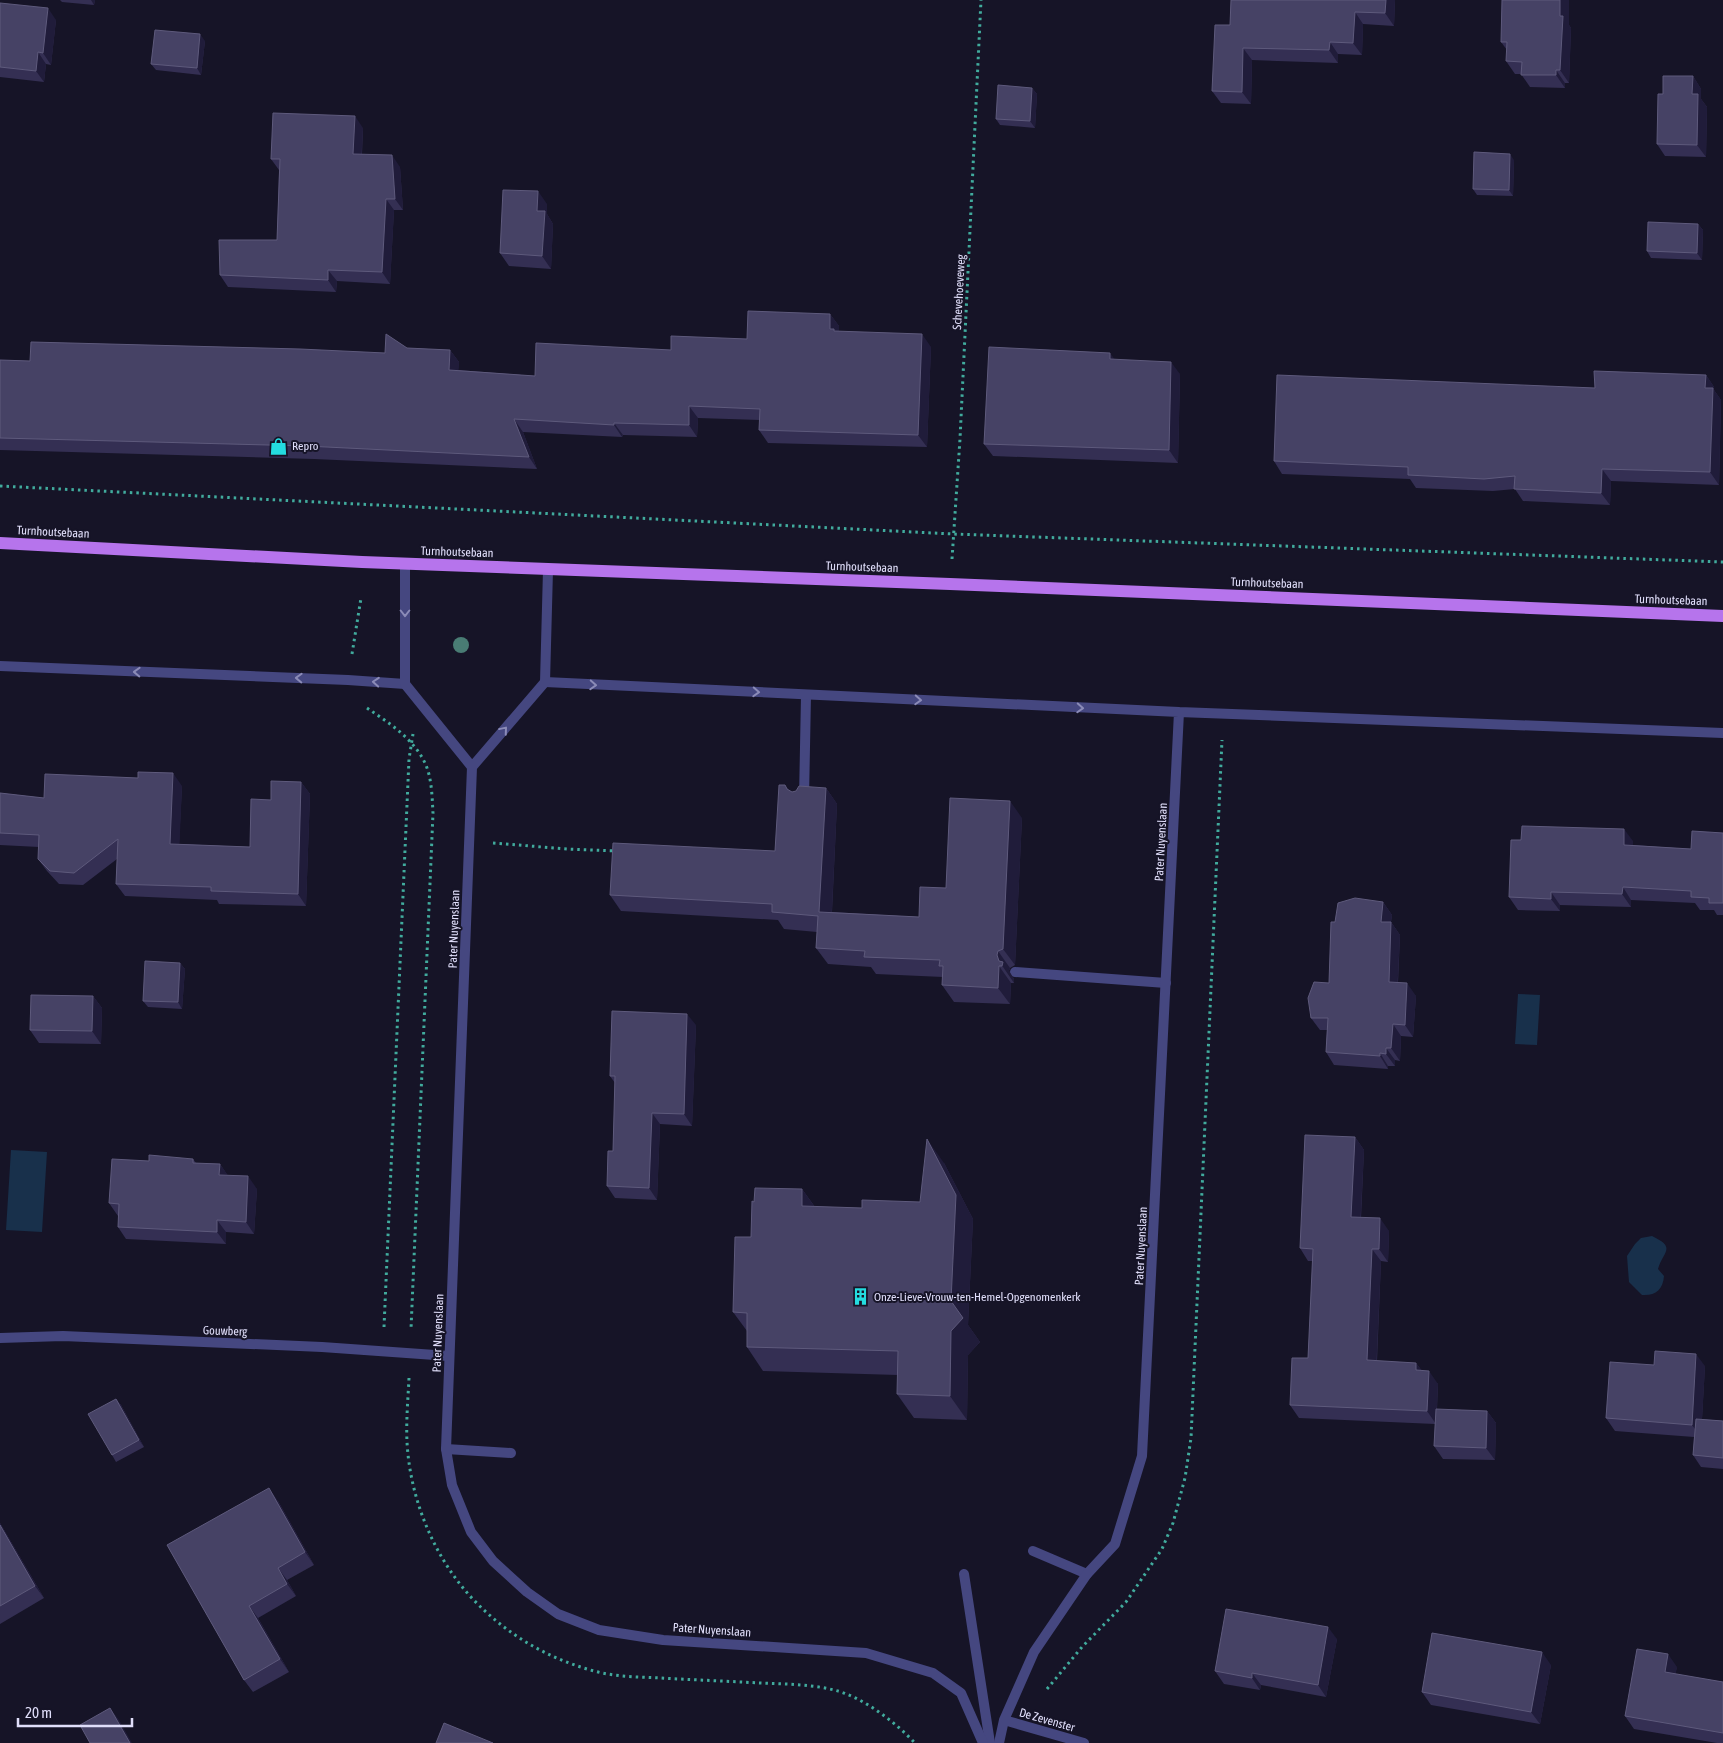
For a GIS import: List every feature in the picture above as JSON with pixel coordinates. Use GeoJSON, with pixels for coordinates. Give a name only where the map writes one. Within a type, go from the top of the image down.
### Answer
{"type":"FeatureCollection","features":[{"type":"Feature","properties":{"kind":"main road","name":"Turnhoutsebaan"},"geometry":{"type":"LineString","coordinates":[[0,543],[405,564],[950,584],[1723,616]]}},
{"type":"Feature","properties":{"kind":"street"},"geometry":{"type":"LineString","coordinates":[[405,564],[405,684],[472,767],[545,682],[548,570]]}},
{"type":"Feature","properties":{"kind":"street"},"geometry":{"type":"LineString","coordinates":[[0,666],[405,684]]}},
{"type":"Feature","properties":{"kind":"street"},"geometry":{"type":"LineString","coordinates":[[545,682],[1223,714],[1723,733]]}},
{"type":"Feature","properties":{"kind":"street"},"geometry":{"type":"LineString","coordinates":[[804,802],[806,695]]}},
{"type":"Feature","properties":{"kind":"street","name":"Pater Nuyenslaan"},"geometry":{"type":"LineString","coordinates":[[999,1743],[1004,1720],[1034,1652],[1087,1574],[1114,1544],[1142,1456],[1180,712]]}},
{"type":"Feature","properties":{"kind":"street","name":"Pater Nuyenslaan"},"geometry":{"type":"LineString","coordinates":[[472,767],[446,1449],[452,1485],[471,1532],[493,1561],[527,1592],[558,1614],[599,1630],[663,1640],[866,1653],[933,1673],[961,1693],[983,1743]]}},
{"type":"Feature","properties":{"kind":"street"},"geometry":{"type":"LineString","coordinates":[[1015,972],[1166,983]]}},
{"type":"Feature","properties":{"kind":"street","name":"Gouwberg"},"geometry":{"type":"LineString","coordinates":[[0,1338],[63,1336],[322,1347],[449,1356]]}},
{"type":"Feature","properties":{"kind":"street"},"geometry":{"type":"LineString","coordinates":[[446,1449],[511,1453]]}},
{"type":"Feature","properties":{"kind":"street"},"geometry":{"type":"LineString","coordinates":[[1032,1550],[1087,1574]]}},
{"type":"Feature","properties":{"kind":"street"},"geometry":{"type":"LineString","coordinates":[[964,1574],[990,1743]]}},
{"type":"Feature","properties":{"kind":"street","name":"De Zevenster"},"geometry":{"type":"LineString","coordinates":[[1004,1720],[1084,1743]]}},
{"type":"Feature","properties":{"kind":"path","name":"Schevehoeveweg"},"geometry":{"type":"LineString","coordinates":[[950,584],[963,391],[981,0]]}},
{"type":"Feature","properties":{"kind":"path"},"geometry":{"type":"LineString","coordinates":[[0,486],[953,534],[1723,562]]}},
{"type":"Feature","properties":{"kind":"path"},"geometry":{"type":"LineString","coordinates":[[361,598],[348,680],[354,697],[412,742],[425,764],[431,785],[433,813],[407,1442],[411,1474],[426,1527],[441,1558],[461,1586],[483,1610],[508,1632],[534,1648],[568,1662],[596,1671],[628,1676],[806,1686],[836,1690],[882,1714],[901,1728],[916,1743]]}},
{"type":"Feature","properties":{"kind":"path"},"geometry":{"type":"LineString","coordinates":[[382,1351],[409,760],[419,701]]}},
{"type":"Feature","properties":{"kind":"path"},"geometry":{"type":"LineString","coordinates":[[1046,1690],[1082,1647],[1126,1602],[1162,1550],[1173,1523],[1185,1478],[1191,1438],[1223,714]]}},
{"type":"Feature","properties":{"kind":"path"},"geometry":{"type":"LineString","coordinates":[[470,841],[625,852]]}},
{"type":"Feature","properties":{"kind":"water"},"geometry":{"type":"Polygon","coordinates":[[[1518,994],[1540,995],[1537,1045],[1515,1044],[1518,994]]]}},
{"type":"Feature","properties":{"kind":"water"},"geometry":{"type":"Polygon","coordinates":[[[11,1150],[47,1152],[42,1232],[6,1230],[11,1150]]]}},
{"type":"Feature","properties":{"kind":"water"},"geometry":{"type":"Polygon","coordinates":[[[1652,1236],[1660,1240],[1666,1247],[1658,1269],[1664,1276],[1658,1291],[1642,1295],[1629,1282],[1627,1256],[1641,1238],[1652,1236]]]}},
{"type":"Feature","properties":{"kind":"building"},"geometry":{"type":"Polygon","coordinates":[[[1231,0],[1386,0],[1385,13],[1355,12],[1353,43],[1330,42],[1329,50],[1243,48],[1242,92],[1212,91],[1215,25],[1230,25],[1231,0]]]}},
{"type":"Feature","properties":{"kind":"building"},"geometry":{"type":"Polygon","coordinates":[[[1502,0],[1560,0],[1560,16],[1563,16],[1560,70],[1556,70],[1556,75],[1521,75],[1522,62],[1506,61],[1507,42],[1501,42],[1502,0]]]}},
{"type":"Feature","properties":{"kind":"building"},"geometry":{"type":"Polygon","coordinates":[[[0,3],[48,8],[43,53],[38,52],[36,71],[0,67],[0,3]]]}},
{"type":"Feature","properties":{"kind":"building"},"geometry":{"type":"Polygon","coordinates":[[[155,30],[200,34],[197,68],[151,64],[155,30]]]}},
{"type":"Feature","properties":{"kind":"building"},"geometry":{"type":"Polygon","coordinates":[[[1663,76],[1693,76],[1692,94],[1698,94],[1697,145],[1657,144],[1658,94],[1663,94],[1663,76]]]}},
{"type":"Feature","properties":{"kind":"building"},"geometry":{"type":"Polygon","coordinates":[[[998,85],[1032,88],[1030,121],[996,119],[998,85]]]}},
{"type":"Feature","properties":{"kind":"building"},"geometry":{"type":"Polygon","coordinates":[[[273,113],[355,116],[353,154],[392,155],[395,199],[386,199],[382,272],[328,270],[328,280],[220,275],[219,240],[277,240],[280,159],[271,159],[273,113]]]}},
{"type":"Feature","properties":{"kind":"building"},"geometry":{"type":"Polygon","coordinates":[[[1474,152],[1510,154],[1509,190],[1473,189],[1474,152]]]}},
{"type":"Feature","properties":{"kind":"building"},"geometry":{"type":"Polygon","coordinates":[[[503,190],[538,191],[537,211],[545,211],[542,256],[500,253],[503,190]]]}},
{"type":"Feature","properties":{"kind":"building"},"geometry":{"type":"Polygon","coordinates":[[[1648,222],[1698,224],[1697,253],[1647,251],[1648,222]]]}},
{"type":"Feature","properties":{"kind":"building"},"geometry":{"type":"Polygon","coordinates":[[[748,311],[830,314],[830,329],[834,329],[834,331],[922,334],[918,435],[759,430],[760,409],[689,406],[689,425],[614,423],[614,425],[514,419],[529,457],[306,446],[0,438],[0,360],[30,361],[31,342],[385,353],[386,334],[407,348],[450,350],[449,370],[535,376],[536,343],[671,350],[671,336],[747,339],[748,311]]]}},
{"type":"Feature","properties":{"kind":"building"},"geometry":{"type":"Polygon","coordinates":[[[989,347],[1110,353],[1110,359],[1171,362],[1169,450],[984,444],[989,347]]]}},
{"type":"Feature","properties":{"kind":"building"},"geometry":{"type":"Polygon","coordinates":[[[1594,371],[1706,375],[1705,388],[1713,388],[1710,472],[1602,469],[1601,493],[1514,489],[1515,476],[1484,479],[1408,475],[1408,467],[1274,461],[1277,375],[1595,388],[1594,371]]]}},
{"type":"Feature","properties":{"kind":"building"},"geometry":{"type":"Polygon","coordinates":[[[138,772],[173,773],[170,844],[250,847],[251,799],[271,800],[271,781],[301,782],[298,894],[211,891],[211,887],[116,884],[118,839],[74,873],[50,871],[38,859],[39,835],[0,833],[0,793],[44,798],[45,774],[138,778],[138,772]]]}},
{"type":"Feature","properties":{"kind":"building"},"geometry":{"type":"Polygon","coordinates":[[[779,785],[785,785],[792,792],[796,791],[799,786],[826,788],[819,912],[919,917],[920,887],[946,888],[950,798],[1010,801],[1003,949],[998,951],[997,955],[999,961],[1003,962],[1002,966],[999,966],[998,988],[942,985],[943,966],[939,966],[940,960],[864,957],[865,951],[816,948],[818,916],[772,912],[772,904],[610,895],[613,843],[775,851],[779,785]]]}},
{"type":"Feature","properties":{"kind":"building"},"geometry":{"type":"Polygon","coordinates":[[[1522,826],[1624,829],[1624,845],[1691,849],[1692,831],[1723,833],[1723,903],[1709,903],[1709,898],[1691,897],[1691,891],[1623,887],[1622,894],[1551,892],[1551,899],[1509,897],[1511,840],[1521,840],[1522,826]]]}},
{"type":"Feature","properties":{"kind":"building"},"geometry":{"type":"Polygon","coordinates":[[[1355,898],[1383,902],[1381,922],[1391,922],[1389,982],[1407,983],[1405,1025],[1393,1024],[1391,1048],[1386,1048],[1386,1054],[1380,1053],[1380,1056],[1326,1052],[1328,1018],[1311,1018],[1308,998],[1314,982],[1329,983],[1331,922],[1335,922],[1338,903],[1355,898]]]}},
{"type":"Feature","properties":{"kind":"building"},"geometry":{"type":"Polygon","coordinates":[[[145,961],[180,963],[178,1002],[143,1001],[145,961]]]}},
{"type":"Feature","properties":{"kind":"building"},"geometry":{"type":"Polygon","coordinates":[[[31,995],[93,996],[92,1031],[30,1030],[31,995]]]}},
{"type":"Feature","properties":{"kind":"building"},"geometry":{"type":"Polygon","coordinates":[[[612,1011],[687,1014],[684,1114],[652,1113],[649,1188],[607,1186],[608,1151],[613,1151],[615,1076],[610,1076],[612,1011]]]}},
{"type":"Feature","properties":{"kind":"building"},"geometry":{"type":"Polygon","coordinates":[[[1305,1135],[1355,1137],[1351,1217],[1380,1218],[1379,1249],[1372,1249],[1367,1360],[1416,1363],[1416,1370],[1429,1371],[1427,1411],[1290,1405],[1292,1358],[1308,1358],[1313,1249],[1300,1248],[1305,1135]]]}},
{"type":"Feature","properties":{"kind":"building","name":"Onze-Lieve-Vrouw-ten-Hemel-Opgenomenkerk"},"geometry":{"type":"Polygon","coordinates":[[[927,1139],[956,1195],[951,1301],[963,1318],[951,1331],[950,1396],[897,1394],[898,1351],[747,1347],[747,1313],[733,1312],[735,1237],[751,1237],[752,1201],[754,1202],[755,1188],[802,1189],[802,1206],[862,1208],[862,1200],[920,1202],[927,1139]]]}},
{"type":"Feature","properties":{"kind":"building"},"geometry":{"type":"Polygon","coordinates":[[[149,1155],[193,1159],[193,1163],[220,1164],[219,1175],[248,1176],[246,1222],[217,1220],[217,1232],[118,1227],[119,1204],[109,1203],[112,1159],[149,1161],[149,1155]]]}},
{"type":"Feature","properties":{"kind":"building"},"geometry":{"type":"Polygon","coordinates":[[[1655,1351],[1696,1354],[1692,1425],[1606,1418],[1610,1362],[1654,1365],[1655,1351]]]}},
{"type":"Feature","properties":{"kind":"building"},"geometry":{"type":"Polygon","coordinates":[[[116,1399],[139,1440],[112,1455],[88,1414],[116,1399]]]}},
{"type":"Feature","properties":{"kind":"building"},"geometry":{"type":"Polygon","coordinates":[[[1436,1409],[1487,1411],[1486,1448],[1434,1446],[1436,1409]]]}},
{"type":"Feature","properties":{"kind":"building"},"geometry":{"type":"Polygon","coordinates":[[[1696,1419],[1723,1421],[1723,1458],[1693,1455],[1696,1419]]]}},
{"type":"Feature","properties":{"kind":"building"},"geometry":{"type":"Polygon","coordinates":[[[269,1488],[305,1552],[278,1568],[287,1584],[249,1606],[280,1659],[244,1680],[167,1545],[269,1488]]]}},
{"type":"Feature","properties":{"kind":"building"},"geometry":{"type":"Polygon","coordinates":[[[0,1525],[35,1586],[0,1606],[0,1525]]]}},
{"type":"Feature","properties":{"kind":"building"},"geometry":{"type":"Polygon","coordinates":[[[1226,1609],[1328,1627],[1318,1685],[1252,1673],[1252,1678],[1215,1671],[1226,1609]]]}},
{"type":"Feature","properties":{"kind":"building"},"geometry":{"type":"Polygon","coordinates":[[[1432,1633],[1542,1652],[1531,1712],[1422,1692],[1432,1633]]]}},
{"type":"Feature","properties":{"kind":"building"},"geometry":{"type":"Polygon","coordinates":[[[1637,1649],[1668,1654],[1665,1672],[1723,1682],[1723,1733],[1625,1716],[1637,1649]]]}},
{"type":"Feature","properties":{"kind":"building"},"geometry":{"type":"Polygon","coordinates":[[[110,1708],[130,1743],[90,1743],[80,1725],[110,1708]]]}},
{"type":"Feature","properties":{"kind":"building"},"geometry":{"type":"Polygon","coordinates":[[[444,1723],[493,1743],[436,1743],[444,1723]]]}},
{"type":"Feature","properties":{"kind":"place","name":"Repro"},"geometry":{"type":"Point","coordinates":[278,446]}},
{"type":"Feature","properties":{"kind":"place","name":"Onze-Lieve-Vrouw-ten-Hemel-Opgenomenkerk"},"geometry":{"type":"Point","coordinates":[860,1297]}}]}
